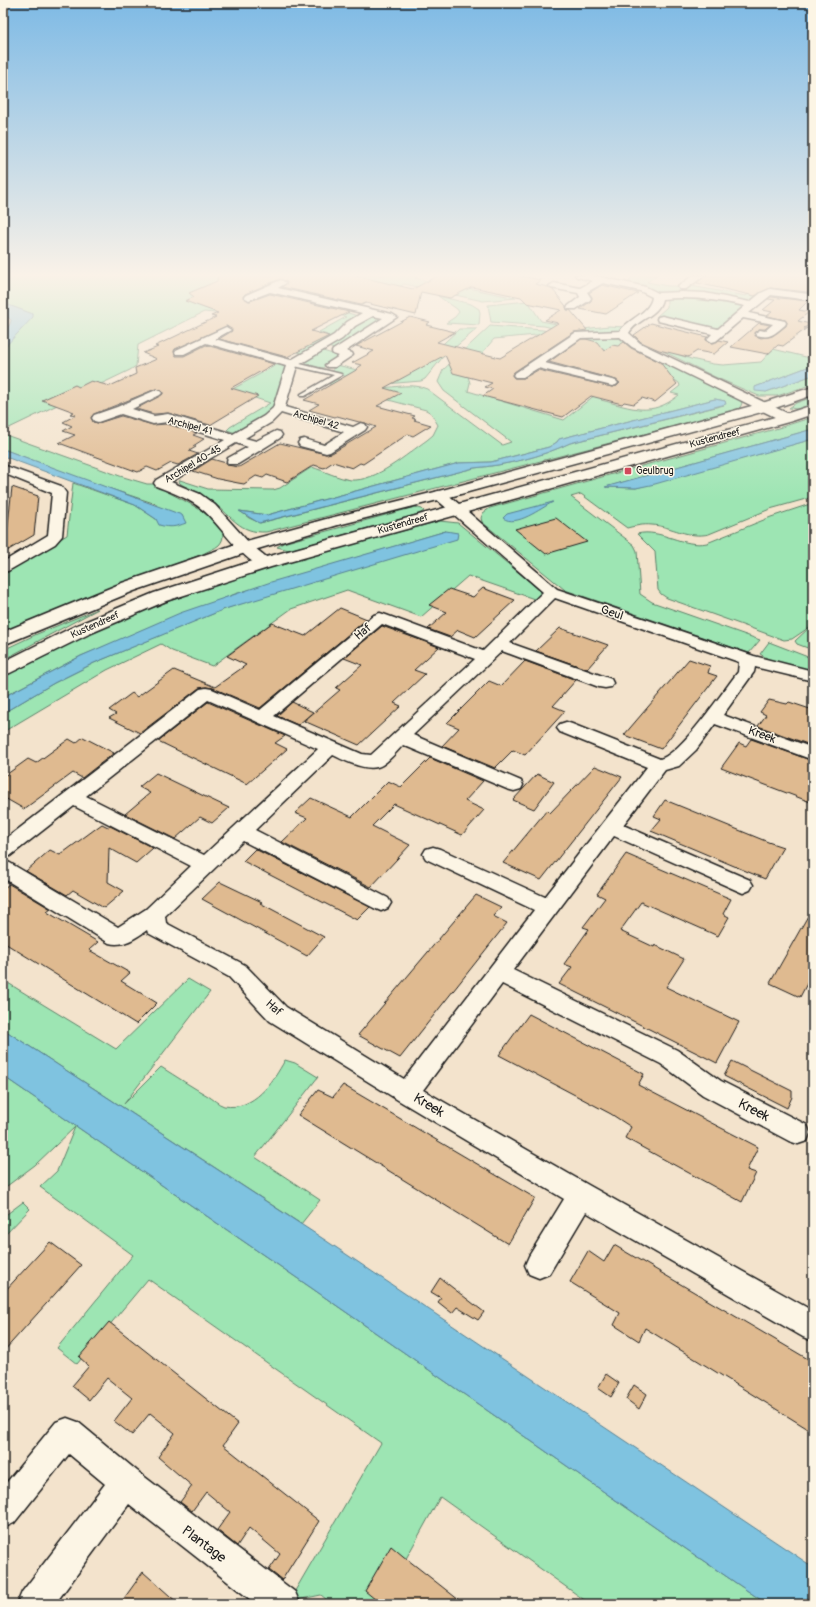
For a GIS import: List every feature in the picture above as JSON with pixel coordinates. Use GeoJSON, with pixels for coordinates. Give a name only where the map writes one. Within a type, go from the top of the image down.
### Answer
{"type":"FeatureCollection","features":[{"type":"Feature","properties":{"kind":"main road","name":"Kustendreef"},"geometry":{"type":"LineString","coordinates":[[3,638],[128,587],[245,547],[332,522],[440,495],[764,407],[813,391]]}},
{"type":"Feature","properties":{"kind":"main road","name":"Kustendreef"},"geometry":{"type":"LineString","coordinates":[[3,669],[82,630],[160,597],[265,563],[787,418],[813,409]]}},
{"type":"Feature","properties":{"kind":"street"},"geometry":{"type":"LineString","coordinates":[[180,352],[184,350]]}},
{"type":"Feature","properties":{"kind":"street"},"geometry":{"type":"LineString","coordinates":[[242,350],[292,364],[318,350]]}},
{"type":"Feature","properties":{"kind":"street"},"geometry":{"type":"LineString","coordinates":[[329,350],[348,355],[331,366]]}},
{"type":"Feature","properties":{"kind":"street"},"geometry":{"type":"LineString","coordinates":[[519,375],[557,350]]}},
{"type":"Feature","properties":{"kind":"street"},"geometry":{"type":"LineString","coordinates":[[646,350],[787,418]]}},
{"type":"Feature","properties":{"kind":"street"},"geometry":{"type":"LineString","coordinates":[[235,438],[268,419],[279,409],[292,364]]}},
{"type":"Feature","properties":{"kind":"street"},"geometry":{"type":"LineString","coordinates":[[536,364],[612,383]]}},
{"type":"Feature","properties":{"kind":"street"},"geometry":{"type":"LineString","coordinates":[[98,418],[121,410],[156,393]]}},
{"type":"Feature","properties":{"kind":"street","name":"Archipel 42"},"geometry":{"type":"LineString","coordinates":[[279,409],[358,428],[326,449],[304,442]]}},
{"type":"Feature","properties":{"kind":"street","name":"Archipel 41"},"geometry":{"type":"LineString","coordinates":[[121,410],[153,420],[168,418],[258,446]]}},
{"type":"Feature","properties":{"kind":"street"},"geometry":{"type":"LineString","coordinates":[[233,461],[276,435]]}},
{"type":"Feature","properties":{"kind":"street","name":"Archipel 40-45"},"geometry":{"type":"LineString","coordinates":[[235,438],[161,483],[195,497],[210,508],[245,547]]}},
{"type":"Feature","properties":{"kind":"street"},"geometry":{"type":"LineString","coordinates":[[3,469],[56,489],[59,493],[55,536],[50,541],[3,568]]}},
{"type":"Feature","properties":{"kind":"street","name":"Geul"},"geometry":{"type":"LineString","coordinates":[[440,495],[455,510],[552,592],[748,660],[813,676]]}},
{"type":"Feature","properties":{"kind":"street"},"geometry":{"type":"LineString","coordinates":[[245,547],[265,563]]}},
{"type":"Feature","properties":{"kind":"street"},"geometry":{"type":"LineString","coordinates":[[3,851],[206,693],[359,760],[375,761],[499,645],[552,592]]}},
{"type":"Feature","properties":{"kind":"street","name":"Haf"},"geometry":{"type":"LineString","coordinates":[[261,718],[380,618],[485,657]]}},
{"type":"Feature","properties":{"kind":"street"},"geometry":{"type":"LineString","coordinates":[[499,645],[605,683]]}},
{"type":"Feature","properties":{"kind":"street"},"geometry":{"type":"LineString","coordinates":[[566,728],[659,765],[674,762],[690,746],[746,672],[748,660]]}},
{"type":"Feature","properties":{"kind":"street","name":"Kreek"},"geometry":{"type":"LineString","coordinates":[[712,717],[813,754]]}},
{"type":"Feature","properties":{"kind":"street"},"geometry":{"type":"LineString","coordinates":[[401,737],[514,785]]}},
{"type":"Feature","properties":{"kind":"street"},"geometry":{"type":"LineString","coordinates":[[3,868],[117,937],[132,931],[154,914],[205,864],[331,747]]}},
{"type":"Feature","properties":{"kind":"street","name":"Kreek"},"geometry":{"type":"LineString","coordinates":[[659,765],[548,907],[407,1092],[581,1195],[813,1327]]}},
{"type":"Feature","properties":{"kind":"street"},"geometry":{"type":"LineString","coordinates":[[72,798],[205,864]]}},
{"type":"Feature","properties":{"kind":"street"},"geometry":{"type":"LineString","coordinates":[[610,827],[743,885]]}},
{"type":"Feature","properties":{"kind":"street"},"geometry":{"type":"LineString","coordinates":[[241,831],[381,903]]}},
{"type":"Feature","properties":{"kind":"street"},"geometry":{"type":"LineString","coordinates":[[433,854],[548,907]]}},
{"type":"Feature","properties":{"kind":"street","name":"Haf"},"geometry":{"type":"LineString","coordinates":[[154,914],[156,927],[237,971],[278,1014],[407,1092]]}},
{"type":"Feature","properties":{"kind":"street","name":"Kreek"},"geometry":{"type":"LineString","coordinates":[[499,973],[669,1058],[712,1088],[798,1133]]}},
{"type":"Feature","properties":{"kind":"street"},"geometry":{"type":"LineString","coordinates":[[539,1264],[581,1195]]}},
{"type":"Feature","properties":{"kind":"street","name":"Plantage"},"geometry":{"type":"LineString","coordinates":[[3,1512],[67,1432],[126,1482],[283,1604]]}},
{"type":"Feature","properties":{"kind":"street"},"geometry":{"type":"LineString","coordinates":[[34,1604],[126,1482]]}},
{"type":"Feature","properties":{"kind":"lane"},"geometry":{"type":"LineString","coordinates":[[292,364],[339,375],[303,395]]}},
{"type":"Feature","properties":{"kind":"green space"},"geometry":{"type":"Polygon","coordinates":[[[3,350],[138,350],[136,366],[130,370],[3,431],[3,350]]]}},
{"type":"Feature","properties":{"kind":"green space"},"geometry":{"type":"Polygon","coordinates":[[[301,350],[311,350],[305,354],[297,352],[301,350]]]}},
{"type":"Feature","properties":{"kind":"green space"},"geometry":{"type":"Polygon","coordinates":[[[436,350],[452,350],[442,358],[425,379],[421,381],[385,384],[347,377],[333,372],[333,368],[337,365],[373,374],[418,367],[436,350]]]}},
{"type":"Feature","properties":{"kind":"green space"},"geometry":{"type":"Polygon","coordinates":[[[464,350],[485,350],[470,367],[467,373],[470,383],[468,391],[564,420],[601,390],[609,392],[601,400],[632,408],[650,409],[659,407],[679,395],[671,393],[680,386],[679,383],[648,361],[603,350],[645,350],[739,399],[742,403],[740,408],[730,412],[266,532],[257,532],[243,527],[214,503],[179,482],[180,480],[208,489],[273,490],[280,488],[312,467],[346,479],[361,479],[371,477],[391,466],[433,435],[438,425],[431,413],[426,410],[329,384],[337,379],[370,387],[422,387],[427,389],[502,445],[511,442],[444,391],[438,382],[443,370],[464,350]],[[715,399],[559,439],[549,447],[491,462],[459,463],[267,515],[240,511],[249,518],[260,523],[474,468],[524,460],[570,443],[724,405],[725,401],[715,399]]]}},
{"type":"Feature","properties":{"kind":"green space"},"geometry":{"type":"Polygon","coordinates":[[[661,350],[665,350],[691,359],[723,365],[761,362],[772,350],[810,358],[813,356],[813,365],[755,387],[766,392],[813,375],[813,384],[777,396],[759,396],[715,377],[661,350]]]}},
{"type":"Feature","properties":{"kind":"green space"},"geometry":{"type":"Polygon","coordinates":[[[323,351],[339,356],[325,364],[328,365],[322,368],[307,364],[306,360],[323,351]]]}},
{"type":"Feature","properties":{"kind":"green space"},"geometry":{"type":"Polygon","coordinates":[[[278,364],[285,367],[276,403],[271,411],[236,433],[227,430],[270,403],[231,390],[278,364]]]}},
{"type":"Feature","properties":{"kind":"green space"},"geometry":{"type":"Polygon","coordinates":[[[813,397],[813,404],[797,409],[789,408],[796,403],[813,397]]]}},
{"type":"Feature","properties":{"kind":"green space"},"geometry":{"type":"Polygon","coordinates":[[[813,417],[813,429],[606,487],[636,488],[813,439],[813,497],[770,509],[709,534],[687,534],[652,525],[627,528],[581,494],[571,497],[634,545],[637,551],[640,594],[652,602],[760,640],[749,653],[565,590],[482,522],[481,518],[483,513],[490,508],[775,429],[813,417]]]}},
{"type":"Feature","properties":{"kind":"green space"},"geometry":{"type":"Polygon","coordinates":[[[3,434],[120,476],[147,484],[160,484],[164,490],[204,512],[214,520],[221,529],[223,537],[219,545],[203,554],[99,592],[3,633],[3,573],[67,535],[73,483],[135,505],[156,519],[156,504],[87,481],[3,449],[3,434]]]}},
{"type":"Feature","properties":{"kind":"green space"},"geometry":{"type":"Polygon","coordinates":[[[813,503],[813,650],[797,644],[795,641],[811,626],[792,639],[784,640],[667,598],[658,590],[655,552],[637,534],[655,534],[689,543],[707,543],[771,517],[813,503]]]}},
{"type":"Feature","properties":{"kind":"green space"},"geometry":{"type":"Polygon","coordinates":[[[415,507],[424,511],[419,514],[289,550],[277,547],[283,543],[415,507]]]}},
{"type":"Feature","properties":{"kind":"green space"},"geometry":{"type":"Polygon","coordinates":[[[440,521],[458,523],[546,595],[540,601],[468,576],[421,617],[347,590],[291,609],[212,666],[172,651],[161,644],[107,670],[3,732],[3,713],[54,683],[94,663],[225,609],[446,531],[235,594],[81,656],[3,697],[3,676],[34,660],[130,616],[196,591],[306,556],[440,521]]]}},
{"type":"Feature","properties":{"kind":"green space"},"geometry":{"type":"Polygon","coordinates":[[[98,609],[3,660],[3,650],[37,634],[98,609]]]}},
{"type":"Feature","properties":{"kind":"green space"},"geometry":{"type":"Polygon","coordinates":[[[769,642],[813,659],[813,671],[770,660],[760,654],[769,642]]]}},
{"type":"Feature","properties":{"kind":"green space"},"geometry":{"type":"Polygon","coordinates":[[[188,979],[210,992],[124,1104],[161,1067],[224,1106],[244,1104],[261,1093],[275,1077],[285,1060],[295,1063],[318,1077],[255,1157],[320,1200],[301,1224],[3,1029],[3,980],[116,1049],[188,979]]]}},
{"type":"Feature","properties":{"kind":"green space"},"geometry":{"type":"Polygon","coordinates":[[[3,1076],[767,1604],[590,1604],[440,1497],[381,1604],[332,1604],[321,1595],[297,1600],[292,1596],[381,1443],[148,1279],[77,1364],[57,1348],[133,1255],[40,1187],[57,1171],[75,1127],[35,1165],[3,1189],[3,1076]]]}},
{"type":"Feature","properties":{"kind":"green space"},"geometry":{"type":"Polygon","coordinates":[[[23,1202],[30,1209],[3,1237],[3,1217],[23,1202]]]}},
{"type":"Feature","properties":{"kind":"water"},"geometry":{"type":"Polygon","coordinates":[[[813,365],[813,375],[766,392],[755,391],[755,387],[813,365]]]}},
{"type":"Feature","properties":{"kind":"water"},"geometry":{"type":"Polygon","coordinates":[[[715,399],[725,401],[726,404],[570,443],[524,460],[474,468],[259,523],[239,511],[267,515],[459,463],[491,462],[549,447],[559,439],[715,399]]]}},
{"type":"Feature","properties":{"kind":"water"},"geometry":{"type":"Polygon","coordinates":[[[813,429],[813,439],[655,484],[636,488],[605,487],[813,429]]]}},
{"type":"Feature","properties":{"kind":"water"},"geometry":{"type":"Polygon","coordinates":[[[3,449],[182,515],[186,523],[173,527],[159,525],[156,519],[135,505],[3,456],[3,449]]]}},
{"type":"Feature","properties":{"kind":"water"},"geometry":{"type":"Polygon","coordinates":[[[553,502],[528,516],[515,521],[503,518],[507,514],[553,502]]]}},
{"type":"Feature","properties":{"kind":"water"},"geometry":{"type":"Polygon","coordinates":[[[446,531],[458,533],[457,539],[225,609],[94,663],[54,683],[3,713],[3,697],[81,656],[180,613],[271,582],[446,531]]]}},
{"type":"Feature","properties":{"kind":"water"},"geometry":{"type":"Polygon","coordinates":[[[3,1029],[325,1240],[813,1567],[813,1604],[767,1604],[3,1076],[3,1029]]]}},
{"type":"Feature","properties":{"kind":"building"},"geometry":{"type":"Polygon","coordinates":[[[151,350],[175,350],[176,356],[184,356],[196,350],[224,350],[274,364],[231,388],[258,396],[210,425],[168,413],[154,414],[136,409],[163,394],[161,390],[156,389],[94,414],[91,417],[93,422],[98,423],[121,416],[153,425],[167,424],[197,433],[193,435],[204,439],[193,446],[196,447],[189,451],[198,454],[178,465],[171,463],[157,471],[147,467],[138,472],[59,443],[75,435],[63,431],[72,426],[63,422],[76,415],[70,414],[74,412],[42,400],[75,385],[79,387],[91,381],[110,386],[136,374],[135,368],[157,359],[143,353],[151,350]]]}},
{"type":"Feature","properties":{"kind":"building"},"geometry":{"type":"Polygon","coordinates":[[[261,350],[301,350],[287,357],[261,350]]]}},
{"type":"Feature","properties":{"kind":"building"},"geometry":{"type":"Polygon","coordinates":[[[370,350],[468,350],[500,358],[513,350],[547,350],[514,372],[512,375],[514,378],[524,378],[538,370],[612,387],[617,386],[620,383],[616,380],[549,362],[566,350],[635,350],[660,362],[677,384],[655,402],[642,398],[634,404],[624,402],[622,404],[591,396],[563,417],[483,396],[493,389],[485,387],[492,383],[453,373],[445,355],[384,388],[401,393],[377,406],[415,416],[412,418],[416,419],[414,420],[431,425],[413,436],[408,434],[363,464],[360,463],[352,468],[333,462],[324,468],[314,465],[287,482],[267,475],[263,478],[256,476],[244,484],[218,479],[193,471],[212,459],[226,463],[227,465],[239,467],[280,443],[326,454],[332,453],[376,427],[309,410],[319,404],[304,400],[358,369],[356,369],[362,365],[352,363],[374,351],[370,350]]]}},
{"type":"Feature","properties":{"kind":"building"},"geometry":{"type":"Polygon","coordinates":[[[659,350],[719,350],[714,354],[697,351],[688,357],[659,350]]]}},
{"type":"Feature","properties":{"kind":"building"},"geometry":{"type":"Polygon","coordinates":[[[747,350],[772,350],[768,354],[747,350]]]}},
{"type":"Feature","properties":{"kind":"building"},"geometry":{"type":"Polygon","coordinates":[[[12,487],[38,496],[34,535],[5,552],[12,487]]]}},
{"type":"Feature","properties":{"kind":"building"},"geometry":{"type":"Polygon","coordinates":[[[556,518],[587,542],[546,554],[515,529],[556,518]]]}},
{"type":"Feature","properties":{"kind":"building"},"geometry":{"type":"Polygon","coordinates":[[[483,588],[515,600],[475,637],[458,630],[450,637],[428,629],[447,612],[429,605],[449,589],[473,597],[483,588]]]}},
{"type":"Feature","properties":{"kind":"building"},"geometry":{"type":"Polygon","coordinates":[[[340,608],[367,619],[260,708],[213,688],[206,687],[199,688],[140,733],[109,718],[116,714],[109,710],[132,693],[137,697],[174,670],[215,687],[246,665],[227,656],[272,623],[305,636],[340,608]]]}},
{"type":"Feature","properties":{"kind":"building"},"geometry":{"type":"Polygon","coordinates":[[[382,626],[439,647],[414,670],[425,674],[394,703],[401,706],[359,745],[304,721],[340,690],[336,688],[362,665],[344,658],[382,626]]]}},
{"type":"Feature","properties":{"kind":"building"},"geometry":{"type":"Polygon","coordinates":[[[560,628],[608,645],[587,669],[536,651],[560,628]]]}},
{"type":"Feature","properties":{"kind":"building"},"geometry":{"type":"Polygon","coordinates":[[[689,659],[710,666],[708,673],[717,676],[661,749],[624,735],[689,659]]]}},
{"type":"Feature","properties":{"kind":"building"},"geometry":{"type":"Polygon","coordinates":[[[525,661],[576,680],[553,706],[565,711],[525,755],[513,750],[495,768],[442,746],[459,728],[447,723],[489,681],[501,686],[525,661]]]}},
{"type":"Feature","properties":{"kind":"building"},"geometry":{"type":"Polygon","coordinates":[[[769,700],[787,704],[789,702],[813,710],[813,746],[758,726],[766,715],[760,712],[769,700]]]}},
{"type":"Feature","properties":{"kind":"building"},"geometry":{"type":"Polygon","coordinates":[[[208,702],[285,736],[275,743],[287,749],[247,784],[158,741],[208,702]]]}},
{"type":"Feature","properties":{"kind":"building"},"geometry":{"type":"Polygon","coordinates":[[[292,702],[313,712],[298,725],[277,716],[292,702]]]}},
{"type":"Feature","properties":{"kind":"building"},"geometry":{"type":"Polygon","coordinates":[[[83,737],[114,753],[82,778],[73,773],[24,809],[3,797],[3,777],[28,759],[36,763],[69,739],[76,743],[83,737]]]}},
{"type":"Feature","properties":{"kind":"building"},"geometry":{"type":"Polygon","coordinates":[[[751,739],[813,761],[813,803],[721,768],[739,743],[746,746],[751,739]]]}},
{"type":"Feature","properties":{"kind":"building"},"geometry":{"type":"Polygon","coordinates":[[[430,758],[483,781],[465,801],[484,810],[462,835],[394,804],[372,826],[410,845],[371,887],[282,842],[307,818],[295,813],[311,798],[352,817],[388,781],[401,787],[430,758]]]}},
{"type":"Feature","properties":{"kind":"building"},"geometry":{"type":"Polygon","coordinates":[[[595,766],[622,777],[541,880],[503,863],[547,810],[550,813],[595,766]]]}},
{"type":"Feature","properties":{"kind":"building"},"geometry":{"type":"Polygon","coordinates":[[[156,773],[229,808],[212,823],[200,817],[175,839],[125,814],[150,793],[139,787],[156,773]]]}},
{"type":"Feature","properties":{"kind":"building"},"geometry":{"type":"Polygon","coordinates":[[[537,774],[554,782],[534,809],[513,800],[537,774]]]}},
{"type":"Feature","properties":{"kind":"building"},"geometry":{"type":"Polygon","coordinates":[[[665,800],[783,847],[765,879],[651,831],[661,819],[654,816],[665,800]]]}},
{"type":"Feature","properties":{"kind":"building"},"geometry":{"type":"Polygon","coordinates":[[[102,824],[108,827],[110,826],[153,848],[136,863],[109,848],[108,882],[124,891],[104,908],[73,890],[67,895],[26,871],[50,850],[60,855],[102,824]]]}},
{"type":"Feature","properties":{"kind":"building"},"geometry":{"type":"Polygon","coordinates":[[[255,849],[370,907],[357,920],[243,861],[255,849]]]}},
{"type":"Feature","properties":{"kind":"building"},"geometry":{"type":"Polygon","coordinates":[[[626,854],[731,899],[723,914],[729,917],[718,936],[641,902],[620,931],[654,947],[655,945],[684,959],[666,987],[739,1022],[717,1063],[559,984],[572,967],[564,964],[589,929],[583,927],[605,898],[597,894],[626,854]]]}},
{"type":"Feature","properties":{"kind":"building"},"geometry":{"type":"Polygon","coordinates":[[[220,882],[262,902],[260,903],[324,937],[307,956],[202,899],[220,882]]]}},
{"type":"Feature","properties":{"kind":"building"},"geometry":{"type":"Polygon","coordinates":[[[9,884],[51,909],[47,912],[98,942],[89,950],[130,973],[121,981],[157,1003],[136,1024],[3,942],[3,889],[9,884]]]}},
{"type":"Feature","properties":{"kind":"building"},"geometry":{"type":"Polygon","coordinates":[[[476,895],[501,907],[493,916],[507,923],[400,1058],[358,1035],[476,895]]]}},
{"type":"Feature","properties":{"kind":"building"},"geometry":{"type":"Polygon","coordinates":[[[813,907],[813,972],[800,997],[770,983],[813,907]]]}},
{"type":"Feature","properties":{"kind":"building"},"geometry":{"type":"Polygon","coordinates":[[[529,1014],[644,1074],[638,1085],[758,1147],[747,1170],[756,1173],[742,1202],[625,1138],[631,1127],[611,1114],[499,1055],[529,1014]]]}},
{"type":"Feature","properties":{"kind":"building"},"geometry":{"type":"Polygon","coordinates":[[[732,1061],[792,1091],[792,1097],[787,1108],[724,1076],[732,1061]]]}},
{"type":"Feature","properties":{"kind":"building"},"geometry":{"type":"Polygon","coordinates":[[[343,1085],[535,1198],[508,1244],[298,1115],[318,1090],[333,1097],[343,1085]]]}},
{"type":"Feature","properties":{"kind":"building"},"geometry":{"type":"Polygon","coordinates":[[[50,1242],[81,1265],[3,1352],[3,1293],[50,1242]]]}},
{"type":"Feature","properties":{"kind":"building"},"geometry":{"type":"Polygon","coordinates":[[[614,1245],[813,1362],[813,1432],[645,1328],[639,1341],[614,1325],[620,1313],[570,1282],[588,1251],[604,1262],[614,1245]]]}},
{"type":"Feature","properties":{"kind":"building"},"geometry":{"type":"Polygon","coordinates":[[[440,1278],[484,1312],[478,1320],[457,1307],[452,1313],[438,1302],[441,1298],[431,1292],[440,1278]]]}},
{"type":"Feature","properties":{"kind":"building"},"geometry":{"type":"Polygon","coordinates":[[[109,1322],[238,1424],[223,1445],[319,1521],[282,1580],[269,1570],[280,1554],[249,1528],[237,1546],[217,1530],[230,1512],[206,1492],[192,1511],[180,1502],[192,1486],[158,1457],[175,1433],[150,1413],[132,1435],[114,1421],[132,1398],[107,1378],[89,1400],[72,1386],[89,1366],[79,1357],[109,1322]]]}},
{"type":"Feature","properties":{"kind":"building"},"geometry":{"type":"Polygon","coordinates":[[[606,1374],[619,1383],[611,1397],[598,1388],[606,1374]]]}},
{"type":"Feature","properties":{"kind":"building"},"geometry":{"type":"Polygon","coordinates":[[[634,1385],[647,1394],[639,1409],[626,1399],[634,1385]]]}},
{"type":"Feature","properties":{"kind":"building"},"geometry":{"type":"Polygon","coordinates":[[[391,1546],[464,1604],[381,1604],[365,1591],[391,1546]]]}},
{"type":"Feature","properties":{"kind":"building"},"geometry":{"type":"Polygon","coordinates":[[[143,1572],[179,1604],[120,1604],[143,1572]]]}},
{"type":"Feature","properties":{"kind":"place","name":"Geulbrug"},"geometry":{"type":"Point","coordinates":[628,471]}}]}
